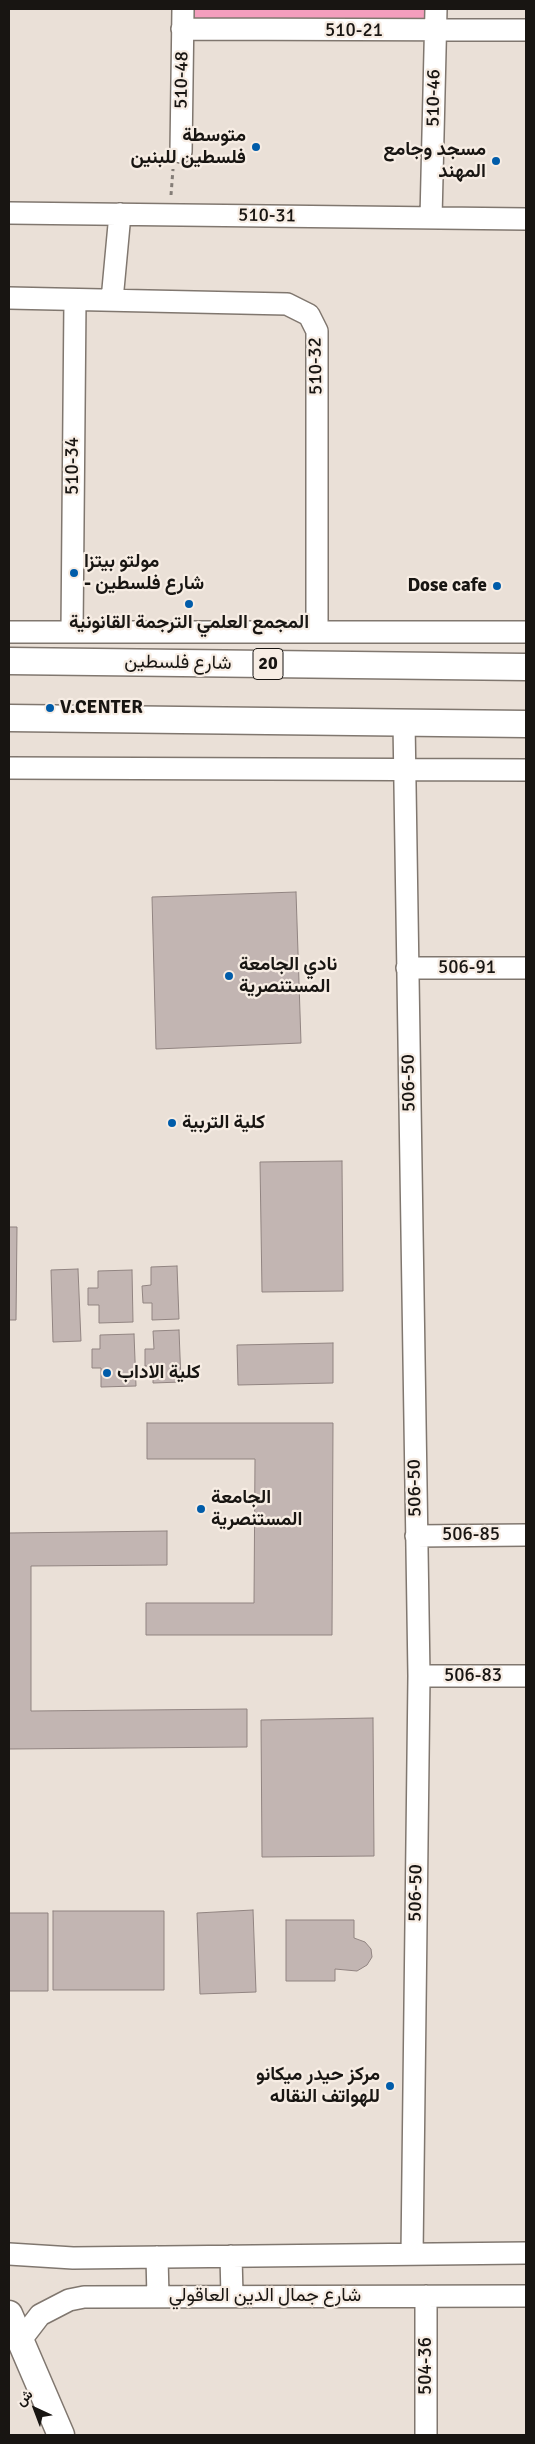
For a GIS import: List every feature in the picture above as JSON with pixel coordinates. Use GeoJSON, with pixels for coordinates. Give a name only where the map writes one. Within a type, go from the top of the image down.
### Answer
{"type":"FeatureCollection","features":[{"type":"Feature","properties":{"kind":"main road","name":"شارع فلسطين"},"geometry":{"type":"LineString","coordinates":[[9,661],[526,667]]}},
{"type":"Feature","properties":{"kind":"main road"},"geometry":{"type":"LineString","coordinates":[[9,718],[526,724]]}},
{"type":"Feature","properties":{"kind":"main road"},"geometry":{"type":"LineString","coordinates":[[9,2314],[61,2435]]}},
{"type":"Feature","properties":{"kind":"street","name":"510-46"},"geometry":{"type":"LineString","coordinates":[[431,218],[436,9]]}},
{"type":"Feature","properties":{"kind":"street","name":"510-21"},"geometry":{"type":"LineString","coordinates":[[182,19],[435,31],[526,30]]}},
{"type":"Feature","properties":{"kind":"street","name":"510-48"},"geometry":{"type":"LineString","coordinates":[[181,152],[182,19]]}},
{"type":"Feature","properties":{"kind":"street","name":"510-31"},"geometry":{"type":"LineString","coordinates":[[9,213],[526,219]]}},
{"type":"Feature","properties":{"kind":"street"},"geometry":{"type":"LineString","coordinates":[[112,300],[120,214]]}},
{"type":"Feature","properties":{"kind":"street","name":"510-32"},"geometry":{"type":"LineString","coordinates":[[9,298],[287,304],[310,315],[317,331],[317,632]]}},
{"type":"Feature","properties":{"kind":"street","name":"510-34"},"geometry":{"type":"LineString","coordinates":[[72,632],[75,300]]}},
{"type":"Feature","properties":{"kind":"street"},"geometry":{"type":"LineString","coordinates":[[9,632],[526,632]]}},
{"type":"Feature","properties":{"kind":"street","name":"506-50"},"geometry":{"type":"LineString","coordinates":[[404,722],[419,1676],[412,2254]]}},
{"type":"Feature","properties":{"kind":"street"},"geometry":{"type":"LineString","coordinates":[[9,768],[526,770]]}},
{"type":"Feature","properties":{"kind":"street","name":"506-91"},"geometry":{"type":"LineString","coordinates":[[407,968],[526,968]]}},
{"type":"Feature","properties":{"kind":"street","name":"506-85"},"geometry":{"type":"LineString","coordinates":[[416,1536],[526,1535]]}},
{"type":"Feature","properties":{"kind":"street","name":"506-83"},"geometry":{"type":"LineString","coordinates":[[419,1676],[526,1676]]}},
{"type":"Feature","properties":{"kind":"street","name":"شارع جمال الدين العاقولي"},"geometry":{"type":"LineString","coordinates":[[9,2254],[66,2258],[526,2253]]}},
{"type":"Feature","properties":{"kind":"street"},"geometry":{"type":"LineString","coordinates":[[231,2256],[232,2296]]}},
{"type":"Feature","properties":{"kind":"street"},"geometry":{"type":"LineString","coordinates":[[156,2257],[158,2297]]}},
{"type":"Feature","properties":{"kind":"street","name":"504-36"},"geometry":{"type":"LineString","coordinates":[[426,2296],[426,2435]]}},
{"type":"Feature","properties":{"kind":"street","name":"شارع جمال الدين العاقولي"},"geometry":{"type":"LineString","coordinates":[[20,2341],[40,2315],[68,2300],[84,2297],[526,2296]]}},
{"type":"Feature","properties":{"kind":"path"},"geometry":{"type":"LineString","coordinates":[[169,215],[173,166],[181,152]]}},
{"type":"Feature","properties":{"kind":"shaded area"},"geometry":{"type":"Polygon","coordinates":[[[183,9],[436,9],[435,31],[182,29],[183,9]]]}},
{"type":"Feature","properties":{"kind":"building"},"geometry":{"type":"Polygon","coordinates":[[[296,892],[301,1043],[156,1049],[152,897],[296,892]]]}},
{"type":"Feature","properties":{"kind":"building"},"geometry":{"type":"Polygon","coordinates":[[[342,1161],[343,1291],[262,1292],[260,1162],[342,1161]]]}},
{"type":"Feature","properties":{"kind":"building"},"geometry":{"type":"Polygon","coordinates":[[[9,1227],[17,1227],[16,1320],[9,1320],[9,1227]]]}},
{"type":"Feature","properties":{"kind":"building"},"geometry":{"type":"Polygon","coordinates":[[[177,1266],[179,1319],[152,1320],[152,1303],[143,1303],[142,1286],[151,1285],[151,1267],[177,1266]]]}},
{"type":"Feature","properties":{"kind":"building"},"geometry":{"type":"Polygon","coordinates":[[[78,1269],[81,1341],[53,1342],[51,1270],[78,1269]]]}},
{"type":"Feature","properties":{"kind":"building"},"geometry":{"type":"Polygon","coordinates":[[[132,1270],[133,1322],[99,1323],[99,1305],[88,1305],[88,1288],[98,1288],[98,1271],[132,1270]]]}},
{"type":"Feature","properties":{"kind":"building"},"geometry":{"type":"Polygon","coordinates":[[[179,1330],[181,1382],[153,1383],[153,1366],[145,1366],[145,1349],[154,1349],[153,1331],[179,1330]]]}},
{"type":"Feature","properties":{"kind":"building"},"geometry":{"type":"Polygon","coordinates":[[[134,1334],[136,1386],[101,1387],[101,1368],[92,1368],[92,1349],[100,1349],[100,1335],[134,1334]]]}},
{"type":"Feature","properties":{"kind":"building"},"geometry":{"type":"Polygon","coordinates":[[[333,1343],[333,1383],[238,1385],[237,1345],[333,1343]]]}},
{"type":"Feature","properties":{"kind":"building"},"geometry":{"type":"Polygon","coordinates":[[[147,1423],[333,1423],[332,1635],[146,1635],[146,1603],[254,1603],[255,1459],[147,1459],[147,1423]]]}},
{"type":"Feature","properties":{"kind":"building"},"geometry":{"type":"Polygon","coordinates":[[[167,1531],[167,1565],[31,1566],[31,1711],[247,1709],[247,1747],[9,1749],[9,1533],[167,1531]]]}},
{"type":"Feature","properties":{"kind":"building"},"geometry":{"type":"Polygon","coordinates":[[[373,1718],[374,1856],[262,1857],[261,1720],[373,1718]]]}},
{"type":"Feature","properties":{"kind":"building"},"geometry":{"type":"Polygon","coordinates":[[[253,1910],[256,1992],[200,1994],[197,1913],[253,1910]]]}},
{"type":"Feature","properties":{"kind":"building"},"geometry":{"type":"Polygon","coordinates":[[[53,1911],[164,1911],[164,1990],[53,1990],[53,1911]]]}},
{"type":"Feature","properties":{"kind":"building"},"geometry":{"type":"Polygon","coordinates":[[[9,1913],[48,1913],[48,1991],[9,1991],[9,1913]]]}},
{"type":"Feature","properties":{"kind":"building"},"geometry":{"type":"Polygon","coordinates":[[[286,1920],[354,1920],[354,1938],[365,1942],[371,1949],[372,1957],[367,1965],[357,1971],[335,1969],[335,1981],[286,1981],[286,1920]]]}},
{"type":"Feature","properties":{"kind":"place","name":"متوسطة فلسطين للبنين"},"geometry":{"type":"Point","coordinates":[256,147]}},
{"type":"Feature","properties":{"kind":"place","name":"مسجد وجامع المهند"},"geometry":{"type":"Point","coordinates":[496,161]}},
{"type":"Feature","properties":{"kind":"place","name":"مولتو بيتزا - شارع فلسطين"},"geometry":{"type":"Point","coordinates":[74,573]}},
{"type":"Feature","properties":{"kind":"place","name":"Dose cafe"},"geometry":{"type":"Point","coordinates":[497,586]}},
{"type":"Feature","properties":{"kind":"place","name":"المجمع العلمي الترجمة القانونية"},"geometry":{"type":"Point","coordinates":[189,604]}},
{"type":"Feature","properties":{"kind":"place","name":"V.CENTER"},"geometry":{"type":"Point","coordinates":[50,708]}},
{"type":"Feature","properties":{"kind":"place","name":"نادي الجامعة المستنصرية"},"geometry":{"type":"Point","coordinates":[229,976]}},
{"type":"Feature","properties":{"kind":"place","name":"كلية التربية"},"geometry":{"type":"Point","coordinates":[172,1123]}},
{"type":"Feature","properties":{"kind":"place","name":"كلية الاداب"},"geometry":{"type":"Point","coordinates":[107,1373]}},
{"type":"Feature","properties":{"kind":"place","name":"الجامعة المستنصرية"},"geometry":{"type":"Point","coordinates":[201,1509]}},
{"type":"Feature","properties":{"kind":"place","name":"مركز حيدر ميكانو للهواتف النقاله"},"geometry":{"type":"Point","coordinates":[390,2086]}}]}
